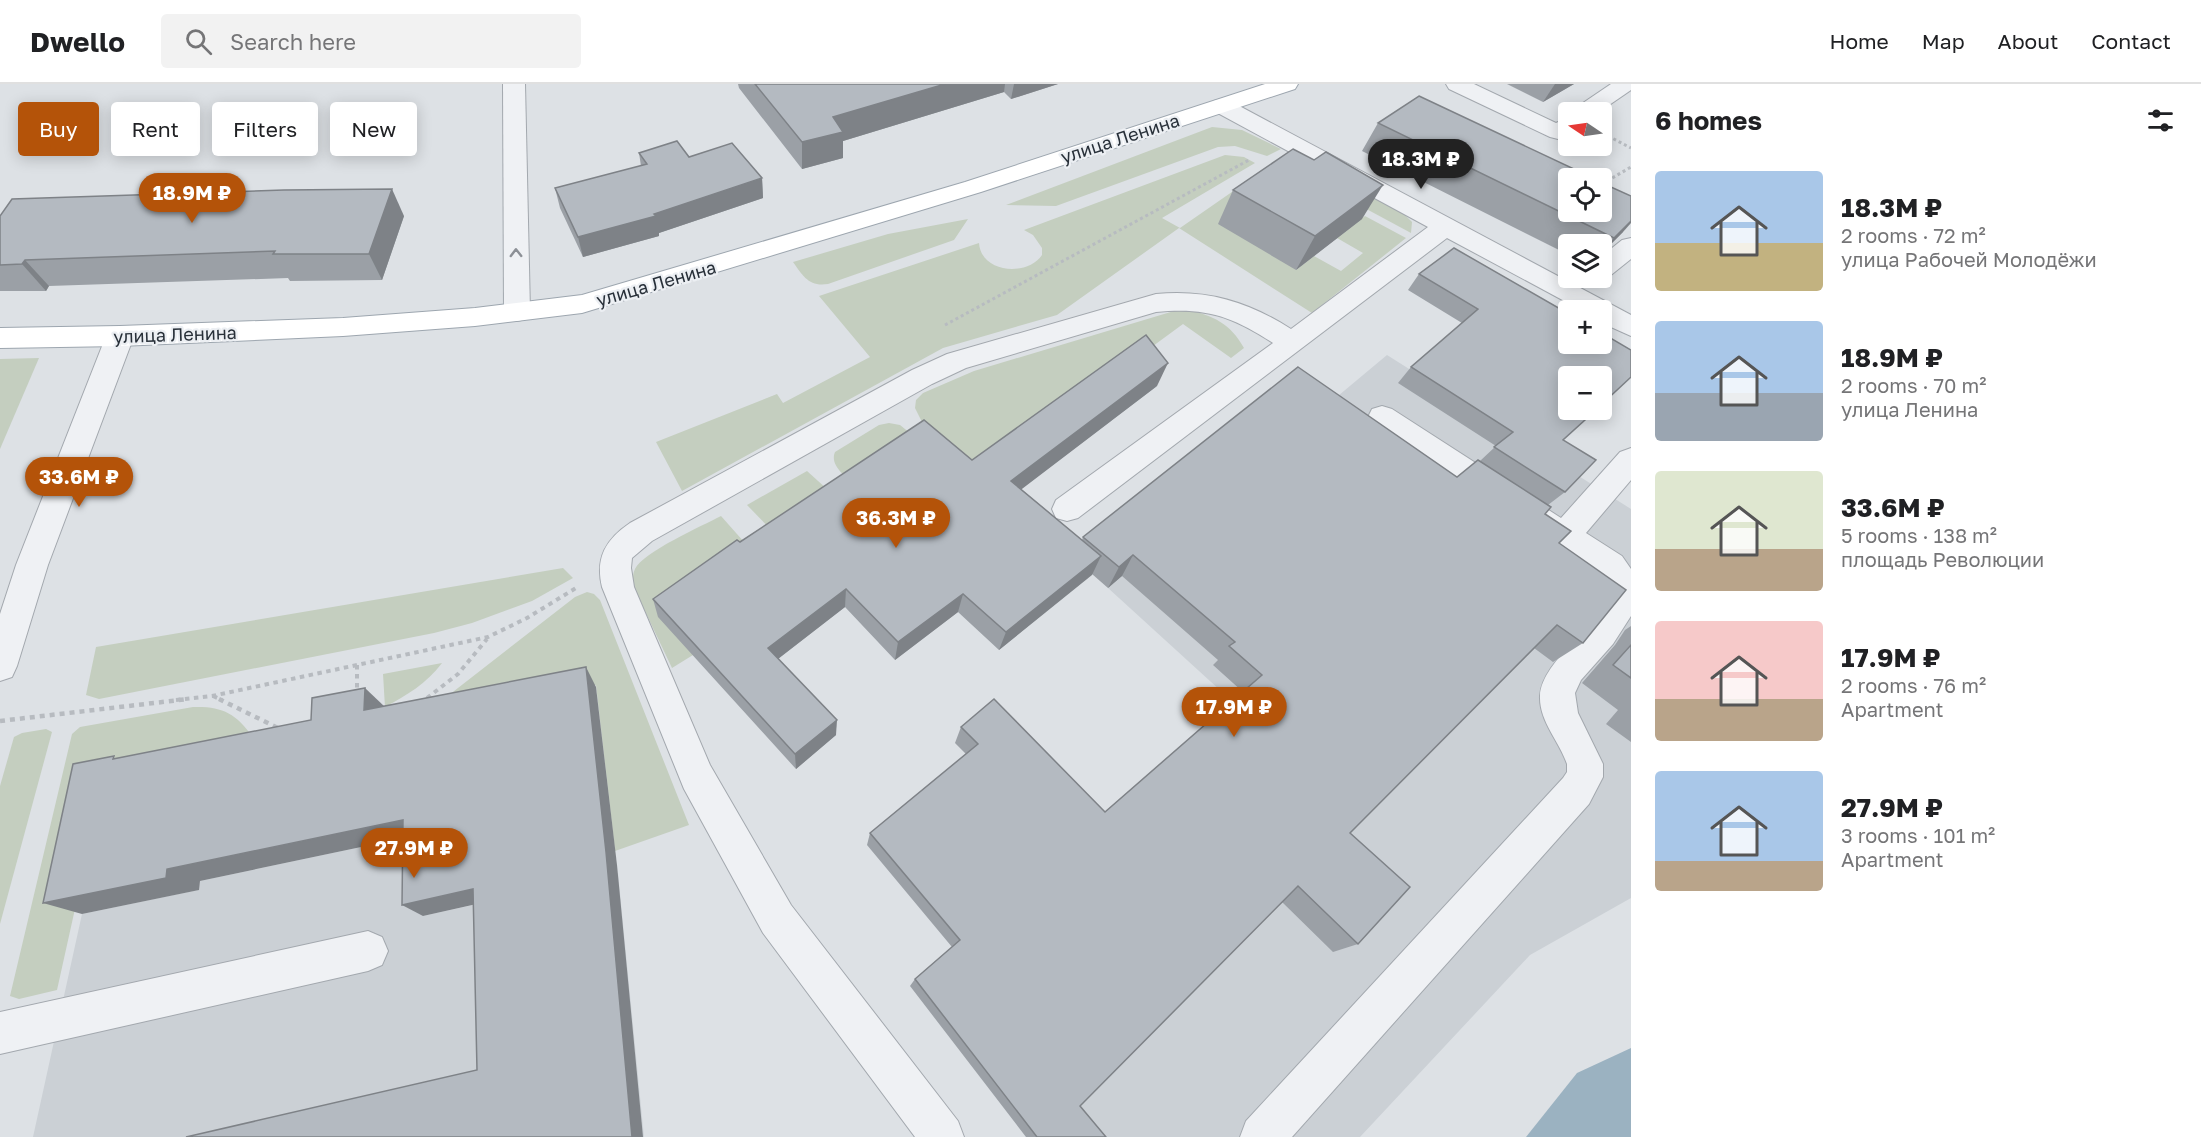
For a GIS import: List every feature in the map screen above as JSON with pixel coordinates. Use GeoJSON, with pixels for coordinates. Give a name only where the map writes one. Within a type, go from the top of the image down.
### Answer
{"type":"FeatureCollection","features":[{"type":"Feature","properties":{"kind":"main road","name":"улица Ленина"},"geometry":{"type":"LineString","coordinates":[[0,338],[120,336],[343,327],[582,304],[973,187],[1287,84]]}},
{"type":"Feature","properties":{"kind":"street"},"geometry":{"type":"LineString","coordinates":[[514,84],[517,312]]}},
{"type":"Feature","properties":{"kind":"street"},"geometry":{"type":"LineString","coordinates":[[1457,84],[1558,132]]}},
{"type":"Feature","properties":{"kind":"street"},"geometry":{"type":"LineString","coordinates":[[1599,102],[1625,84]]}},
{"type":"Feature","properties":{"kind":"street"},"geometry":{"type":"LineString","coordinates":[[1222,106],[1582,300]]}},
{"type":"Feature","properties":{"kind":"street"},"geometry":{"type":"LineString","coordinates":[[1067,509],[1445,227]]}},
{"type":"Feature","properties":{"kind":"street"},"geometry":{"type":"LineString","coordinates":[[1612,261],[1631,246]]}},
{"type":"Feature","properties":{"kind":"street"},"geometry":{"type":"LineString","coordinates":[[1572,294],[1580,288]]}},
{"type":"Feature","properties":{"kind":"street"},"geometry":{"type":"LineString","coordinates":[[942,1137],[777,919],[697,777],[618,587],[613,569],[616,555],[626,542],[641,532],[912,382],[957,361],[1156,303],[1175,300],[1208,301],[1223,305],[1265,325],[1292,343]]}},
{"type":"Feature","properties":{"kind":"street"},"geometry":{"type":"LineString","coordinates":[[1612,317],[1631,327]]}},
{"type":"Feature","properties":{"kind":"street"},"geometry":{"type":"LineString","coordinates":[[0,666],[36,555],[120,336]]}},
{"type":"Feature","properties":{"kind":"street"},"geometry":{"type":"LineString","coordinates":[[1262,1137],[1576,791],[1585,775],[1583,760],[1568,731],[1557,695],[1562,679],[1617,617],[1623,600],[1622,582],[1611,566],[1382,417]]}},
{"type":"Feature","properties":{"kind":"street"},"geometry":{"type":"LineString","coordinates":[[1564,535],[1631,460]]}},
{"type":"Feature","properties":{"kind":"street"},"geometry":{"type":"LineString","coordinates":[[0,1033],[368,951]]}},
{"type":"Feature","properties":{"kind":"path"},"geometry":{"type":"LineString","coordinates":[[1612,138],[1631,147]]}},
{"type":"Feature","properties":{"kind":"path"},"geometry":{"type":"LineString","coordinates":[[945,325],[1250,160]]}},
{"type":"Feature","properties":{"kind":"path"},"geometry":{"type":"LineString","coordinates":[[1612,178],[1631,167]]}},
{"type":"Feature","properties":{"kind":"path"},"geometry":{"type":"LineString","coordinates":[[0,721],[212,696],[488,638],[527,618],[582,584],[613,569]]}},
{"type":"Feature","properties":{"kind":"path"},"geometry":{"type":"LineString","coordinates":[[420,702],[435,694],[458,674],[488,638]]}},
{"type":"Feature","properties":{"kind":"path"},"geometry":{"type":"LineString","coordinates":[[357,665],[357,702]]}},
{"type":"Feature","properties":{"kind":"path"},"geometry":{"type":"LineString","coordinates":[[212,696],[281,729]]}},
{"type":"Feature","properties":{"kind":"shaded area"},"geometry":{"type":"Polygon","coordinates":[[[1387,355],[1631,509],[1631,898],[1530,955],[1360,1137],[1026,1137],[1233,702],[1108,588],[1387,355]]]}},
{"type":"Feature","properties":{"kind":"shaded area"},"geometry":{"type":"Polygon","coordinates":[[[423,834],[423,916],[618,873],[644,1137],[33,1137],[82,914],[198,890],[200,881],[423,834]]]}},
{"type":"Feature","properties":{"kind":"green space"},"geometry":{"type":"Polygon","coordinates":[[[1212,127],[1242,130],[1281,149],[1267,156],[1235,146],[1218,147],[1056,206],[1006,205],[1212,127]]]}},
{"type":"Feature","properties":{"kind":"green space"},"geometry":{"type":"Polygon","coordinates":[[[1225,155],[1244,157],[1255,163],[1162,218],[1180,228],[1265,169],[1296,270],[1314,256],[1341,271],[1363,253],[1337,238],[1365,216],[1406,238],[1312,313],[1179,228],[1057,315],[943,348],[682,491],[656,442],[777,394],[783,403],[870,357],[819,296],[979,243],[982,253],[996,266],[1016,269],[1026,267],[1042,255],[1042,248],[1033,235],[1024,230],[1225,155]]]}},
{"type":"Feature","properties":{"kind":"green space"},"geometry":{"type":"Polygon","coordinates":[[[1293,155],[1404,214],[1412,222],[1411,233],[1281,163],[1293,155]]]}},
{"type":"Feature","properties":{"kind":"green space"},"geometry":{"type":"Polygon","coordinates":[[[968,219],[954,240],[828,284],[811,282],[803,276],[793,262],[888,234],[968,219]]]}},
{"type":"Feature","properties":{"kind":"green space"},"geometry":{"type":"Polygon","coordinates":[[[1187,310],[1220,322],[1233,333],[1244,348],[1231,358],[1183,324],[977,475],[924,426],[915,408],[916,400],[923,393],[974,371],[1174,311],[1187,310]]]}},
{"type":"Feature","properties":{"kind":"green space"},"geometry":{"type":"Polygon","coordinates":[[[39,358],[0,449],[0,359],[39,358]]]}},
{"type":"Feature","properties":{"kind":"green space"},"geometry":{"type":"Polygon","coordinates":[[[889,423],[900,425],[921,442],[856,486],[837,467],[834,462],[835,452],[879,425],[889,423]]]}},
{"type":"Feature","properties":{"kind":"green space"},"geometry":{"type":"Polygon","coordinates":[[[807,471],[838,499],[779,538],[747,505],[807,471]]]}},
{"type":"Feature","properties":{"kind":"green space"},"geometry":{"type":"Polygon","coordinates":[[[721,516],[752,551],[693,655],[672,668],[634,588],[634,571],[640,562],[661,547],[721,516]]]}},
{"type":"Feature","properties":{"kind":"green space"},"geometry":{"type":"Polygon","coordinates":[[[563,568],[573,578],[532,601],[472,623],[434,633],[99,699],[86,695],[96,647],[563,568]]]}},
{"type":"Feature","properties":{"kind":"green space"},"geometry":{"type":"Polygon","coordinates":[[[587,592],[594,594],[600,600],[689,825],[615,851],[596,685],[562,692],[440,702],[575,597],[587,592]]]}},
{"type":"Feature","properties":{"kind":"green space"},"geometry":{"type":"Polygon","coordinates":[[[442,663],[423,683],[385,707],[383,674],[442,663]]]}},
{"type":"Feature","properties":{"kind":"green space"},"geometry":{"type":"Polygon","coordinates":[[[193,707],[227,712],[234,716],[252,736],[104,778],[57,990],[19,999],[10,996],[72,734],[80,727],[193,707]]]}},
{"type":"Feature","properties":{"kind":"green space"},"geometry":{"type":"Polygon","coordinates":[[[46,729],[52,732],[0,924],[0,786],[14,737],[22,733],[46,729]]]}},
{"type":"Feature","properties":{"kind":"water"},"geometry":{"type":"Polygon","coordinates":[[[1631,1048],[1631,1137],[1526,1137],[1577,1073],[1631,1048]]]}},
{"type":"Feature","properties":{"kind":"building"},"geometry":{"type":"Polygon","coordinates":[[[755,84],[945,84],[833,117],[843,132],[802,142],[755,84]]]}},
{"type":"Feature","properties":{"kind":"building"},"geometry":{"type":"Polygon","coordinates":[[[1419,96],[1572,168],[1558,168],[1558,211],[1378,123],[1419,96]]]}},
{"type":"Feature","properties":{"kind":"building"},"geometry":{"type":"Polygon","coordinates":[[[677,141],[689,157],[732,143],[762,178],[654,214],[656,216],[578,237],[555,188],[647,164],[639,153],[677,141]]]}},
{"type":"Feature","properties":{"kind":"building"},"geometry":{"type":"Polygon","coordinates":[[[1293,149],[1314,160],[1326,152],[1383,185],[1315,236],[1233,190],[1293,149]]]}},
{"type":"Feature","properties":{"kind":"building"},"geometry":{"type":"Polygon","coordinates":[[[1612,187],[1631,196],[1631,221],[1614,238],[1612,234],[1606,234],[1581,222],[1612,222],[1612,187]]]}},
{"type":"Feature","properties":{"kind":"building"},"geometry":{"type":"Polygon","coordinates":[[[392,189],[369,254],[273,254],[275,251],[25,260],[22,264],[0,265],[0,216],[12,199],[284,190],[392,189]]]}},
{"type":"Feature","properties":{"kind":"building"},"geometry":{"type":"Polygon","coordinates":[[[1454,248],[1558,308],[1558,354],[1612,354],[1612,339],[1631,350],[1631,377],[1612,395],[1612,366],[1558,366],[1558,420],[1585,420],[1563,440],[1596,460],[1565,492],[1494,447],[1513,432],[1411,367],[1478,309],[1419,274],[1454,248]]]}},
{"type":"Feature","properties":{"kind":"building"},"geometry":{"type":"Polygon","coordinates":[[[1146,335],[1168,363],[1011,481],[1101,556],[1006,632],[963,594],[898,642],[846,589],[768,648],[837,720],[795,754],[653,599],[737,540],[740,542],[924,420],[972,460],[1146,335]]]}},
{"type":"Feature","properties":{"kind":"building"},"geometry":{"type":"Polygon","coordinates":[[[1298,367],[1457,477],[1478,460],[1551,507],[1545,514],[1571,531],[1559,543],[1626,590],[1583,643],[1557,625],[1350,833],[1410,887],[1358,944],[1298,886],[1080,1106],[1106,1137],[1037,1137],[915,979],[960,940],[870,833],[978,744],[961,727],[994,699],[1105,812],[1262,675],[1229,646],[1235,642],[1133,555],[1119,567],[1083,537],[1298,367]]]}},
{"type":"Feature","properties":{"kind":"building"},"geometry":{"type":"Polygon","coordinates":[[[1631,645],[1631,678],[1613,665],[1631,645]]]}},
{"type":"Feature","properties":{"kind":"building"},"geometry":{"type":"Polygon","coordinates":[[[586,667],[606,852],[632,1137],[186,1137],[477,1070],[473,889],[402,905],[403,820],[167,869],[166,878],[43,903],[73,764],[114,756],[113,759],[311,720],[312,698],[365,688],[364,710],[586,667]]]}}]}
